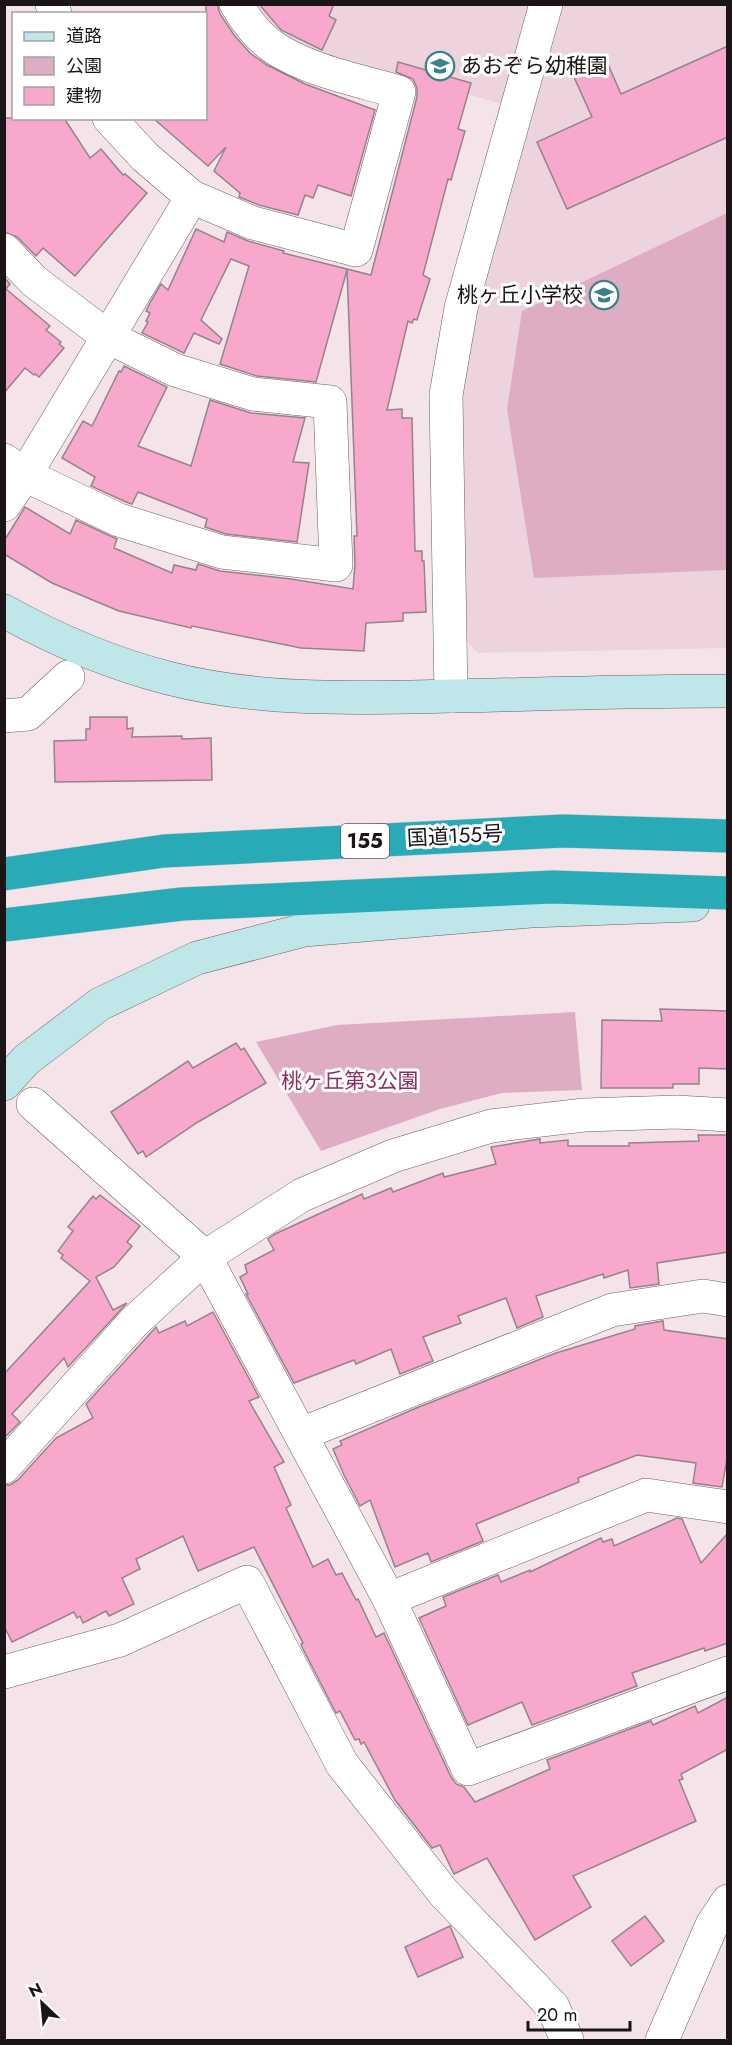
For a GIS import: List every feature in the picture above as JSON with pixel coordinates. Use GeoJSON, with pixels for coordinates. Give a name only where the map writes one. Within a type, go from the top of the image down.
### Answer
{"type":"FeatureCollection","features":[{"type":"Feature","properties":{"kind":"highway","name":"国道155号"},"geometry":{"type":"LineString","coordinates":[[4,874],[164,851],[563,831],[728,836]]}},
{"type":"Feature","properties":{"kind":"highway"},"geometry":{"type":"LineString","coordinates":[[4,925],[182,904],[541,887],[728,893]]}},
{"type":"Feature","properties":{"kind":"main road"},"geometry":{"type":"LineString","coordinates":[[4,611],[69,644],[122,665],[170,679],[291,698],[354,699],[728,691]]}},
{"type":"Feature","properties":{"kind":"main road"},"geometry":{"type":"LineString","coordinates":[[4,1084],[26,1060],[100,1004],[197,958],[304,930],[531,911],[728,904]]}},
{"type":"Feature","properties":{"kind":"street"},"geometry":{"type":"LineString","coordinates":[[111,120],[145,157],[192,197],[253,223],[356,250],[399,92],[307,65],[274,48],[246,21],[236,4]]}},
{"type":"Feature","properties":{"kind":"street"},"geometry":{"type":"LineString","coordinates":[[451,696],[446,395],[461,308],[546,4]]}},
{"type":"Feature","properties":{"kind":"street"},"geometry":{"type":"LineString","coordinates":[[4,505],[15,468],[108,337],[192,197]]}},
{"type":"Feature","properties":{"kind":"street"},"geometry":{"type":"LineString","coordinates":[[4,250],[34,281],[108,337],[175,370],[253,394],[330,402],[336,566],[222,552],[119,520],[15,468]]}},
{"type":"Feature","properties":{"kind":"street"},"geometry":{"type":"LineString","coordinates":[[4,716],[28,714],[68,676]]}},
{"type":"Feature","properties":{"kind":"street"},"geometry":{"type":"LineString","coordinates":[[33,1104],[205,1257],[389,1599],[468,1769],[728,1674]]}},
{"type":"Feature","properties":{"kind":"street"},"geometry":{"type":"LineString","coordinates":[[4,1467],[134,1322],[205,1257],[302,1195],[393,1156],[491,1126],[584,1115],[677,1112],[728,1115]]}},
{"type":"Feature","properties":{"kind":"street"},"geometry":{"type":"LineString","coordinates":[[301,1434],[612,1310],[703,1296],[728,1300]]}},
{"type":"Feature","properties":{"kind":"street"},"geometry":{"type":"LineString","coordinates":[[389,1599],[646,1495],[728,1507]]}},
{"type":"Feature","properties":{"kind":"street"},"geometry":{"type":"LineString","coordinates":[[4,1672],[120,1640],[247,1582],[342,1764],[443,1892],[553,2007],[567,2040]]}},
{"type":"Feature","properties":{"kind":"street"},"geometry":{"type":"LineString","coordinates":[[662,2040],[712,1925],[728,1901]]}},
{"type":"Feature","properties":{"kind":"shaded area","name":"あおぞら幼稚園"},"geometry":{"type":"Polygon","coordinates":[[[254,5],[529,5],[502,104],[314,51],[276,30],[254,5]]]}},
{"type":"Feature","properties":{"kind":"shaded area","name":"桃ヶ丘小学校"},"geometry":{"type":"Polygon","coordinates":[[[561,5],[727,5],[727,648],[478,653],[467,642],[461,443],[463,392],[471,332],[561,5]]]}},
{"type":"Feature","properties":{"kind":"green space"},"geometry":{"type":"Polygon","coordinates":[[[727,213],[727,570],[534,578],[507,409],[522,311],[727,213]]]}},
{"type":"Feature","properties":{"kind":"green space","name":"桃ヶ丘第3公園"},"geometry":{"type":"Polygon","coordinates":[[[575,1012],[582,1090],[502,1093],[440,1109],[321,1151],[256,1042],[337,1025],[575,1012]]]}},
{"type":"Feature","properties":{"kind":"building"},"geometry":{"type":"Polygon","coordinates":[[[206,4],[217,4],[220,14],[234,35],[251,54],[267,65],[305,84],[375,110],[351,196],[318,185],[313,198],[305,195],[298,215],[259,205],[239,197],[240,193],[214,171],[226,147],[208,166],[155,120],[207,120],[206,4]]]}},
{"type":"Feature","properties":{"kind":"building"},"geometry":{"type":"Polygon","coordinates":[[[259,4],[334,4],[329,16],[336,20],[322,50],[281,30],[259,4]]]}},
{"type":"Feature","properties":{"kind":"building"},"geometry":{"type":"Polygon","coordinates":[[[728,46],[728,137],[567,209],[537,142],[592,117],[574,77],[607,62],[621,94],[728,46]]]}},
{"type":"Feature","properties":{"kind":"building"},"geometry":{"type":"Polygon","coordinates":[[[398,62],[471,83],[458,129],[465,131],[451,180],[448,179],[423,275],[430,279],[417,320],[414,319],[412,323],[408,321],[387,410],[402,409],[402,418],[412,418],[415,551],[422,551],[422,561],[424,561],[426,612],[403,613],[403,621],[366,623],[364,651],[301,648],[192,626],[191,628],[119,611],[52,583],[4,554],[4,541],[25,507],[70,534],[76,520],[117,539],[114,548],[172,573],[174,565],[196,570],[198,564],[220,571],[353,589],[354,536],[357,536],[347,270],[316,382],[257,376],[220,364],[249,266],[231,259],[201,320],[222,339],[219,344],[194,333],[184,353],[142,333],[148,322],[146,321],[150,313],[146,311],[151,301],[161,284],[168,290],[196,229],[224,242],[227,232],[248,241],[284,251],[283,253],[371,275],[417,97],[417,88],[413,79],[396,72],[398,62]]]}},
{"type":"Feature","properties":{"kind":"building"},"geometry":{"type":"Polygon","coordinates":[[[4,118],[65,120],[90,158],[101,149],[123,175],[125,174],[147,193],[75,276],[43,248],[36,256],[17,237],[4,232],[4,118]]]}},
{"type":"Feature","properties":{"kind":"building"},"geometry":{"type":"Polygon","coordinates":[[[4,277],[10,284],[6,289],[50,326],[46,330],[61,342],[59,344],[64,348],[39,377],[25,368],[4,393],[4,277]]]}},
{"type":"Feature","properties":{"kind":"building"},"geometry":{"type":"Polygon","coordinates":[[[124,366],[167,387],[138,446],[191,466],[210,400],[251,413],[305,418],[293,462],[309,463],[297,542],[226,534],[205,527],[207,519],[138,492],[132,504],[126,502],[91,486],[95,477],[62,458],[83,421],[92,426],[119,371],[121,372],[124,366]]]}},
{"type":"Feature","properties":{"kind":"building"},"geometry":{"type":"Polygon","coordinates":[[[90,717],[127,717],[127,729],[133,728],[132,737],[211,738],[212,780],[55,782],[54,741],[86,740],[86,729],[90,729],[90,717]]]}},
{"type":"Feature","properties":{"kind":"building"},"geometry":{"type":"Polygon","coordinates":[[[660,1009],[728,1011],[728,1069],[699,1068],[699,1084],[673,1084],[673,1088],[601,1088],[602,1020],[662,1021],[660,1009]]]}},
{"type":"Feature","properties":{"kind":"building"},"geometry":{"type":"Polygon","coordinates":[[[236,1043],[241,1050],[244,1048],[266,1083],[198,1122],[146,1157],[143,1151],[138,1154],[111,1112],[188,1061],[193,1068],[236,1043]]]}},
{"type":"Feature","properties":{"kind":"building"},"geometry":{"type":"Polygon","coordinates":[[[698,1135],[728,1135],[728,1252],[657,1263],[659,1284],[630,1288],[628,1270],[604,1278],[603,1274],[536,1296],[543,1317],[517,1328],[506,1298],[458,1316],[461,1323],[423,1337],[433,1361],[400,1374],[391,1349],[356,1364],[354,1360],[294,1383],[246,1294],[248,1294],[240,1277],[247,1273],[245,1265],[274,1250],[268,1239],[275,1234],[362,1194],[364,1199],[391,1188],[393,1192],[443,1173],[444,1177],[496,1164],[491,1147],[540,1139],[540,1143],[568,1140],[568,1146],[629,1146],[629,1143],[699,1141],[698,1135]]]}},
{"type":"Feature","properties":{"kind":"building"},"geometry":{"type":"Polygon","coordinates":[[[100,1195],[140,1226],[127,1242],[132,1246],[114,1267],[96,1277],[113,1310],[127,1303],[68,1367],[64,1358],[12,1414],[20,1422],[4,1438],[4,1374],[90,1281],[61,1258],[63,1255],[58,1251],[73,1231],[68,1227],[93,1196],[96,1199],[100,1195]]]}},
{"type":"Feature","properties":{"kind":"building"},"geometry":{"type":"Polygon","coordinates":[[[213,1312],[259,1397],[249,1401],[284,1462],[274,1467],[291,1505],[286,1508],[313,1567],[328,1559],[336,1575],[342,1573],[356,1600],[358,1599],[376,1637],[384,1633],[451,1777],[456,1784],[464,1787],[475,1802],[550,1769],[547,1760],[651,1721],[653,1725],[695,1706],[698,1713],[728,1697],[728,1749],[681,1774],[683,1779],[679,1780],[696,1821],[573,1876],[591,1907],[535,1940],[487,1858],[454,1874],[440,1845],[432,1848],[395,1800],[364,1742],[361,1744],[359,1739],[355,1740],[340,1711],[336,1713],[254,1547],[198,1571],[183,1536],[136,1559],[140,1569],[122,1578],[134,1604],[109,1616],[106,1611],[83,1623],[80,1616],[77,1618],[74,1612],[12,1642],[4,1626],[4,1485],[10,1485],[18,1480],[56,1438],[93,1418],[86,1404],[156,1327],[159,1333],[185,1321],[187,1326],[213,1312]]]}},
{"type":"Feature","properties":{"kind":"building"},"geometry":{"type":"Polygon","coordinates":[[[663,1321],[664,1330],[728,1339],[728,1453],[722,1487],[693,1483],[696,1463],[637,1455],[578,1478],[579,1482],[476,1524],[483,1541],[431,1562],[428,1553],[395,1567],[370,1500],[360,1506],[344,1475],[333,1449],[342,1445],[340,1441],[556,1353],[635,1329],[635,1326],[663,1321]]]}},
{"type":"Feature","properties":{"kind":"building"},"geometry":{"type":"Polygon","coordinates":[[[677,1518],[682,1519],[701,1563],[728,1533],[728,1643],[705,1651],[704,1648],[632,1673],[637,1686],[532,1725],[522,1702],[468,1725],[419,1618],[446,1606],[443,1597],[498,1575],[501,1582],[530,1570],[530,1572],[601,1538],[603,1542],[612,1539],[614,1546],[677,1518]]]}},
{"type":"Feature","properties":{"kind":"building"},"geometry":{"type":"Polygon","coordinates":[[[645,1916],[664,1941],[631,1966],[612,1941],[645,1916]]]}},
{"type":"Feature","properties":{"kind":"building"},"geometry":{"type":"Polygon","coordinates":[[[450,1926],[463,1957],[418,1977],[405,1947],[450,1926]]]}},
{"type":"Feature","properties":{"kind":"place","name":"あおぞら幼稚園"},"geometry":{"type":"Point","coordinates":[440,66]}},
{"type":"Feature","properties":{"kind":"place","name":"桃ヶ丘小学校"},"geometry":{"type":"Point","coordinates":[604,295]}}]}
